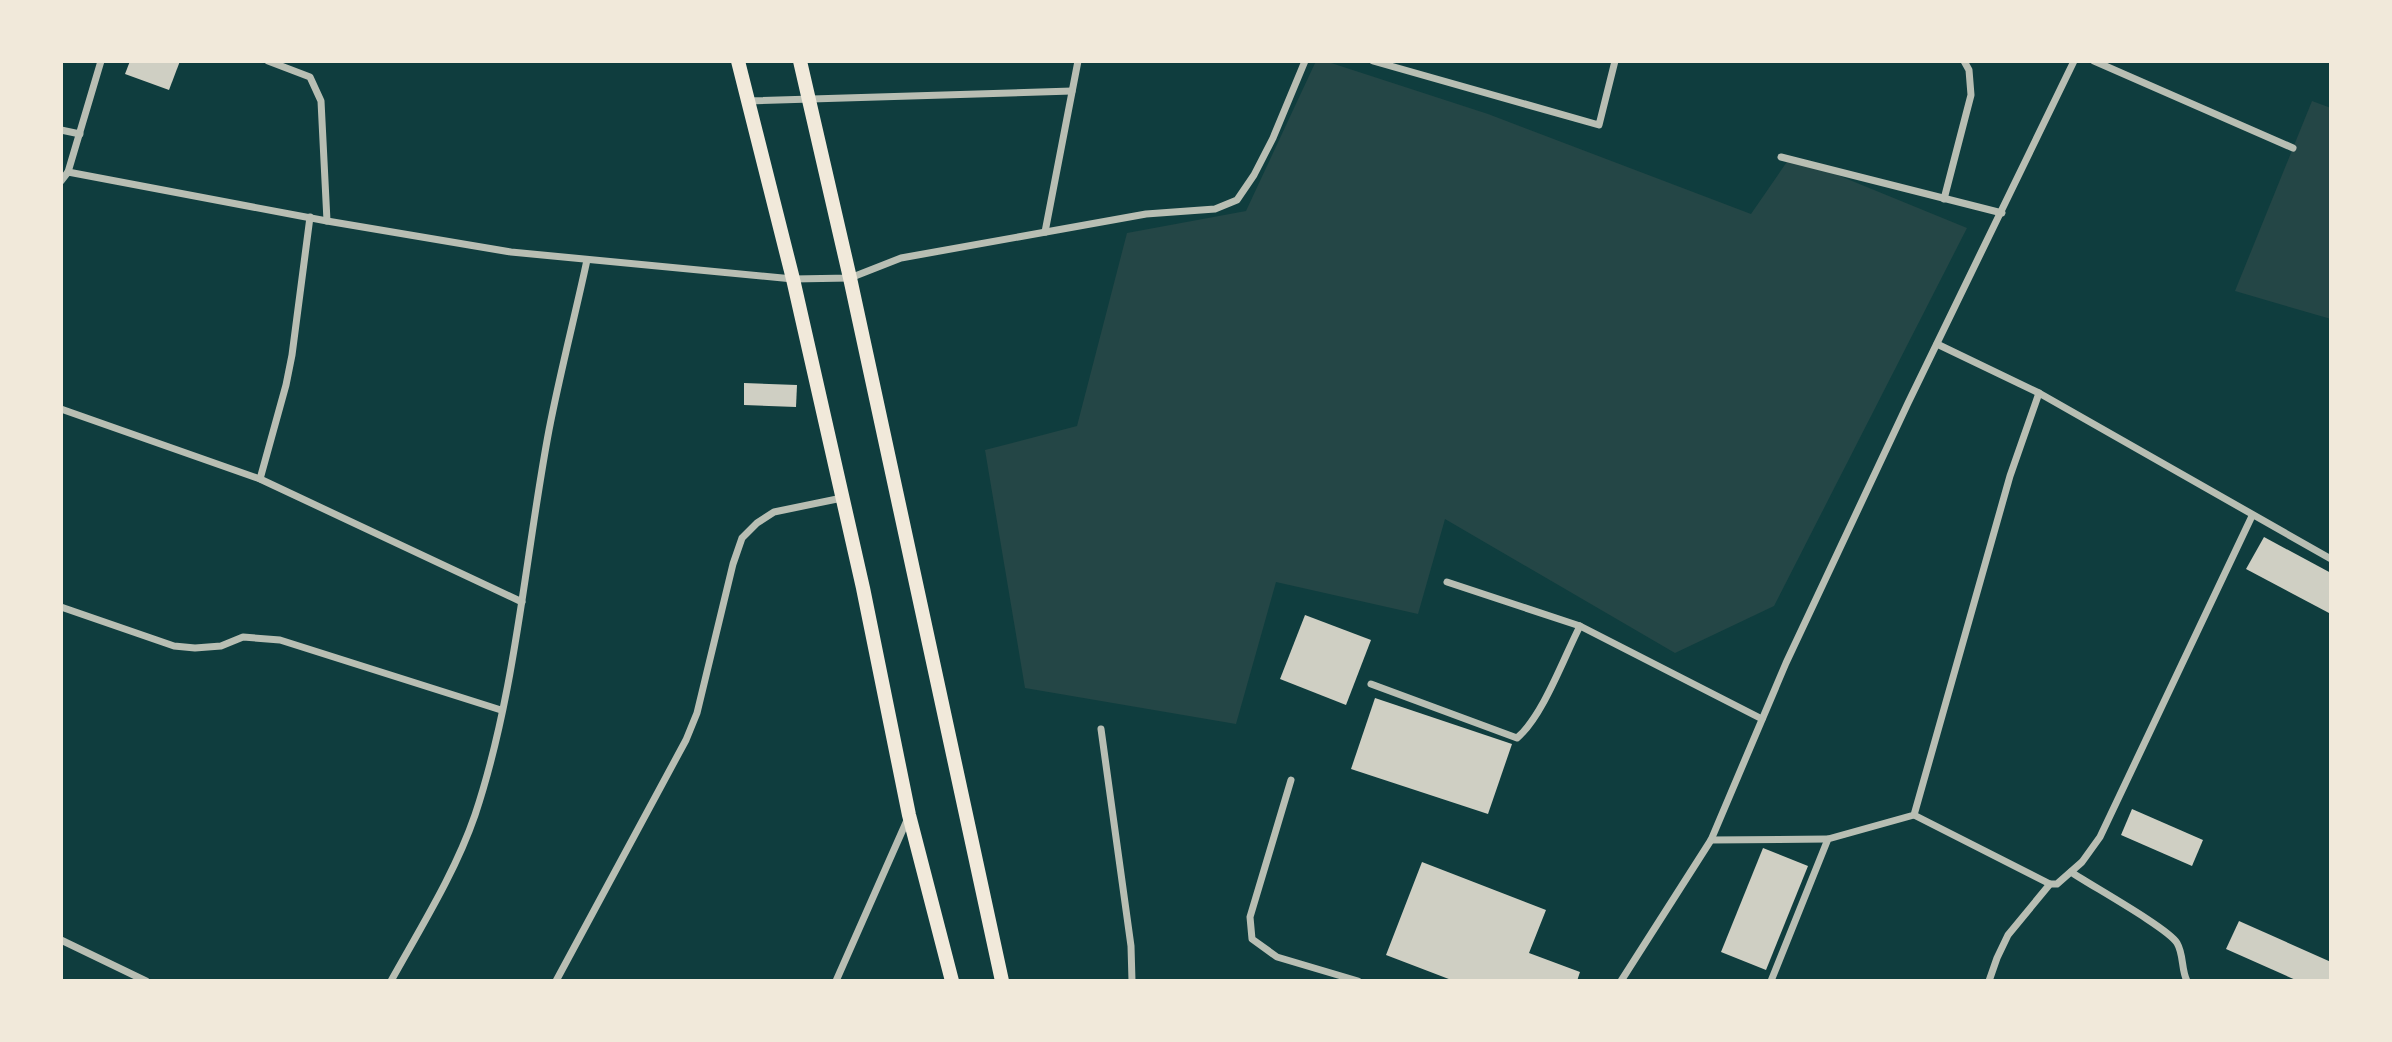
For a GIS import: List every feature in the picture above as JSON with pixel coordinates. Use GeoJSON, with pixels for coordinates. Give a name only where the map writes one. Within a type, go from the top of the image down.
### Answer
{"type":"FeatureCollection","features":[{"type":"Feature","properties":{"kind":"main road"},"geometry":{"type":"LineString","coordinates":[[738,61],[793,279],[863,588],[909,815],[952,981]]}},
{"type":"Feature","properties":{"kind":"main road"},"geometry":{"type":"LineString","coordinates":[[800,61],[850,278],[1002,981]]}},
{"type":"Feature","properties":{"kind":"street"},"geometry":{"type":"LineString","coordinates":[[61,181],[68,172],[101,61]]}},
{"type":"Feature","properties":{"kind":"street"},"geometry":{"type":"LineString","coordinates":[[268,61],[310,77],[321,101],[327,220]]}},
{"type":"Feature","properties":{"kind":"street"},"geometry":{"type":"LineString","coordinates":[[1045,232],[1078,61]]}},
{"type":"Feature","properties":{"kind":"street"},"geometry":{"type":"LineString","coordinates":[[68,172],[511,252],[793,279],[850,278],[901,258],[1146,214],[1215,209],[1237,200],[1254,175],[1273,138],[1305,61]]}},
{"type":"Feature","properties":{"kind":"street"},"geometry":{"type":"LineString","coordinates":[[1373,61],[1599,125],[1615,61]]}},
{"type":"Feature","properties":{"kind":"street"},"geometry":{"type":"LineString","coordinates":[[1944,199],[1970,95],[1969,71],[1964,61]]}},
{"type":"Feature","properties":{"kind":"street"},"geometry":{"type":"LineString","coordinates":[[1621,981],[1711,840],[1798,638],[2074,61]]}},
{"type":"Feature","properties":{"kind":"street"},"geometry":{"type":"LineString","coordinates":[[2094,61],[2292,148]]}},
{"type":"Feature","properties":{"kind":"street"},"geometry":{"type":"LineString","coordinates":[[748,101],[1072,91]]}},
{"type":"Feature","properties":{"kind":"street"},"geometry":{"type":"LineString","coordinates":[[61,130],[80,134]]}},
{"type":"Feature","properties":{"kind":"street"},"geometry":{"type":"LineString","coordinates":[[1781,157],[2001,213]]}},
{"type":"Feature","properties":{"kind":"street"},"geometry":{"type":"LineString","coordinates":[[260,479],[292,355],[310,217]]}},
{"type":"Feature","properties":{"kind":"street"},"geometry":{"type":"LineString","coordinates":[[391,981],[442,890],[474,817],[495,744],[523,602],[549,432],[587,260]]}},
{"type":"Feature","properties":{"kind":"street"},"geometry":{"type":"LineString","coordinates":[[1937,344],[2039,393],[2331,559]]}},
{"type":"Feature","properties":{"kind":"street"},"geometry":{"type":"LineString","coordinates":[[1914,815],[2010,476],[2039,393]]}},
{"type":"Feature","properties":{"kind":"street"},"geometry":{"type":"LineString","coordinates":[[61,409],[260,479],[523,602]]}},
{"type":"Feature","properties":{"kind":"street"},"geometry":{"type":"LineString","coordinates":[[556,981],[686,740],[697,713],[733,564],[742,538],[757,523],[774,513],[842,498]]}},
{"type":"Feature","properties":{"kind":"street"},"geometry":{"type":"LineString","coordinates":[[1711,840],[1828,839],[1914,815],[2050,884],[2057,884],[2082,862],[2100,837],[2252,516]]}},
{"type":"Feature","properties":{"kind":"street"},"geometry":{"type":"LineString","coordinates":[[1447,582],[1580,626],[1762,719]]}},
{"type":"Feature","properties":{"kind":"street"},"geometry":{"type":"LineString","coordinates":[[61,607],[174,646],[221,646],[243,638],[280,640],[501,710]]}},
{"type":"Feature","properties":{"kind":"street"},"geometry":{"type":"LineString","coordinates":[[1371,684],[1517,738],[1527,730],[1540,708],[1580,626]]}},
{"type":"Feature","properties":{"kind":"street"},"geometry":{"type":"LineString","coordinates":[[1101,729],[1131,946],[1132,981]]}},
{"type":"Feature","properties":{"kind":"street"},"geometry":{"type":"LineString","coordinates":[[1291,780],[1250,917],[1252,939],[1277,957],[1358,981]]}},
{"type":"Feature","properties":{"kind":"street"},"geometry":{"type":"LineString","coordinates":[[836,981],[909,815]]}},
{"type":"Feature","properties":{"kind":"street"},"geometry":{"type":"LineString","coordinates":[[1771,981],[1828,839]]}},
{"type":"Feature","properties":{"kind":"street"},"geometry":{"type":"LineString","coordinates":[[2071,872],[2162,929],[2176,941],[2182,954],[2186,981]]}},
{"type":"Feature","properties":{"kind":"street"},"geometry":{"type":"LineString","coordinates":[[1990,981],[2008,935],[2050,884]]}},
{"type":"Feature","properties":{"kind":"street"},"geometry":{"type":"LineString","coordinates":[[61,940],[146,981]]}},
{"type":"Feature","properties":{"kind":"shaded area"},"geometry":{"type":"Polygon","coordinates":[[[1316,61],[1325,61],[1488,114],[1751,214],[1791,156],[1967,228],[1774,606],[1675,653],[1445,519],[1418,614],[1276,582],[1236,724],[1025,688],[985,450],[1077,426],[1127,233],[1246,211],[1316,61]]]}},
{"type":"Feature","properties":{"kind":"shaded area"},"geometry":{"type":"Polygon","coordinates":[[[2312,101],[2331,108],[2331,319],[2235,291],[2312,101]]]}},
{"type":"Feature","properties":{"kind":"building"},"geometry":{"type":"Polygon","coordinates":[[[130,61],[180,61],[169,90],[125,74],[130,61]]]}},
{"type":"Feature","properties":{"kind":"building"},"geometry":{"type":"Polygon","coordinates":[[[744,383],[797,385],[796,407],[744,405],[744,383]]]}},
{"type":"Feature","properties":{"kind":"building"},"geometry":{"type":"Polygon","coordinates":[[[2264,537],[2331,573],[2329,613],[2246,569],[2264,537]]]}},
{"type":"Feature","properties":{"kind":"building"},"geometry":{"type":"Polygon","coordinates":[[[1305,615],[1371,640],[1346,705],[1280,679],[1305,615]]]}},
{"type":"Feature","properties":{"kind":"building"},"geometry":{"type":"Polygon","coordinates":[[[1375,698],[1512,744],[1488,814],[1351,769],[1375,698]]]}},
{"type":"Feature","properties":{"kind":"building"},"geometry":{"type":"Polygon","coordinates":[[[2132,809],[2203,840],[2192,866],[2121,835],[2132,809]]]}},
{"type":"Feature","properties":{"kind":"building"},"geometry":{"type":"Polygon","coordinates":[[[1763,848],[1808,866],[1766,970],[1721,952],[1763,848]]]}},
{"type":"Feature","properties":{"kind":"building"},"geometry":{"type":"Polygon","coordinates":[[[1422,862],[1546,910],[1529,953],[1580,972],[1577,981],[1454,981],[1386,955],[1422,862]]]}},
{"type":"Feature","properties":{"kind":"building"},"geometry":{"type":"Polygon","coordinates":[[[2239,921],[2331,962],[2328,981],[2298,981],[2226,949],[2239,921]]]}}]}
